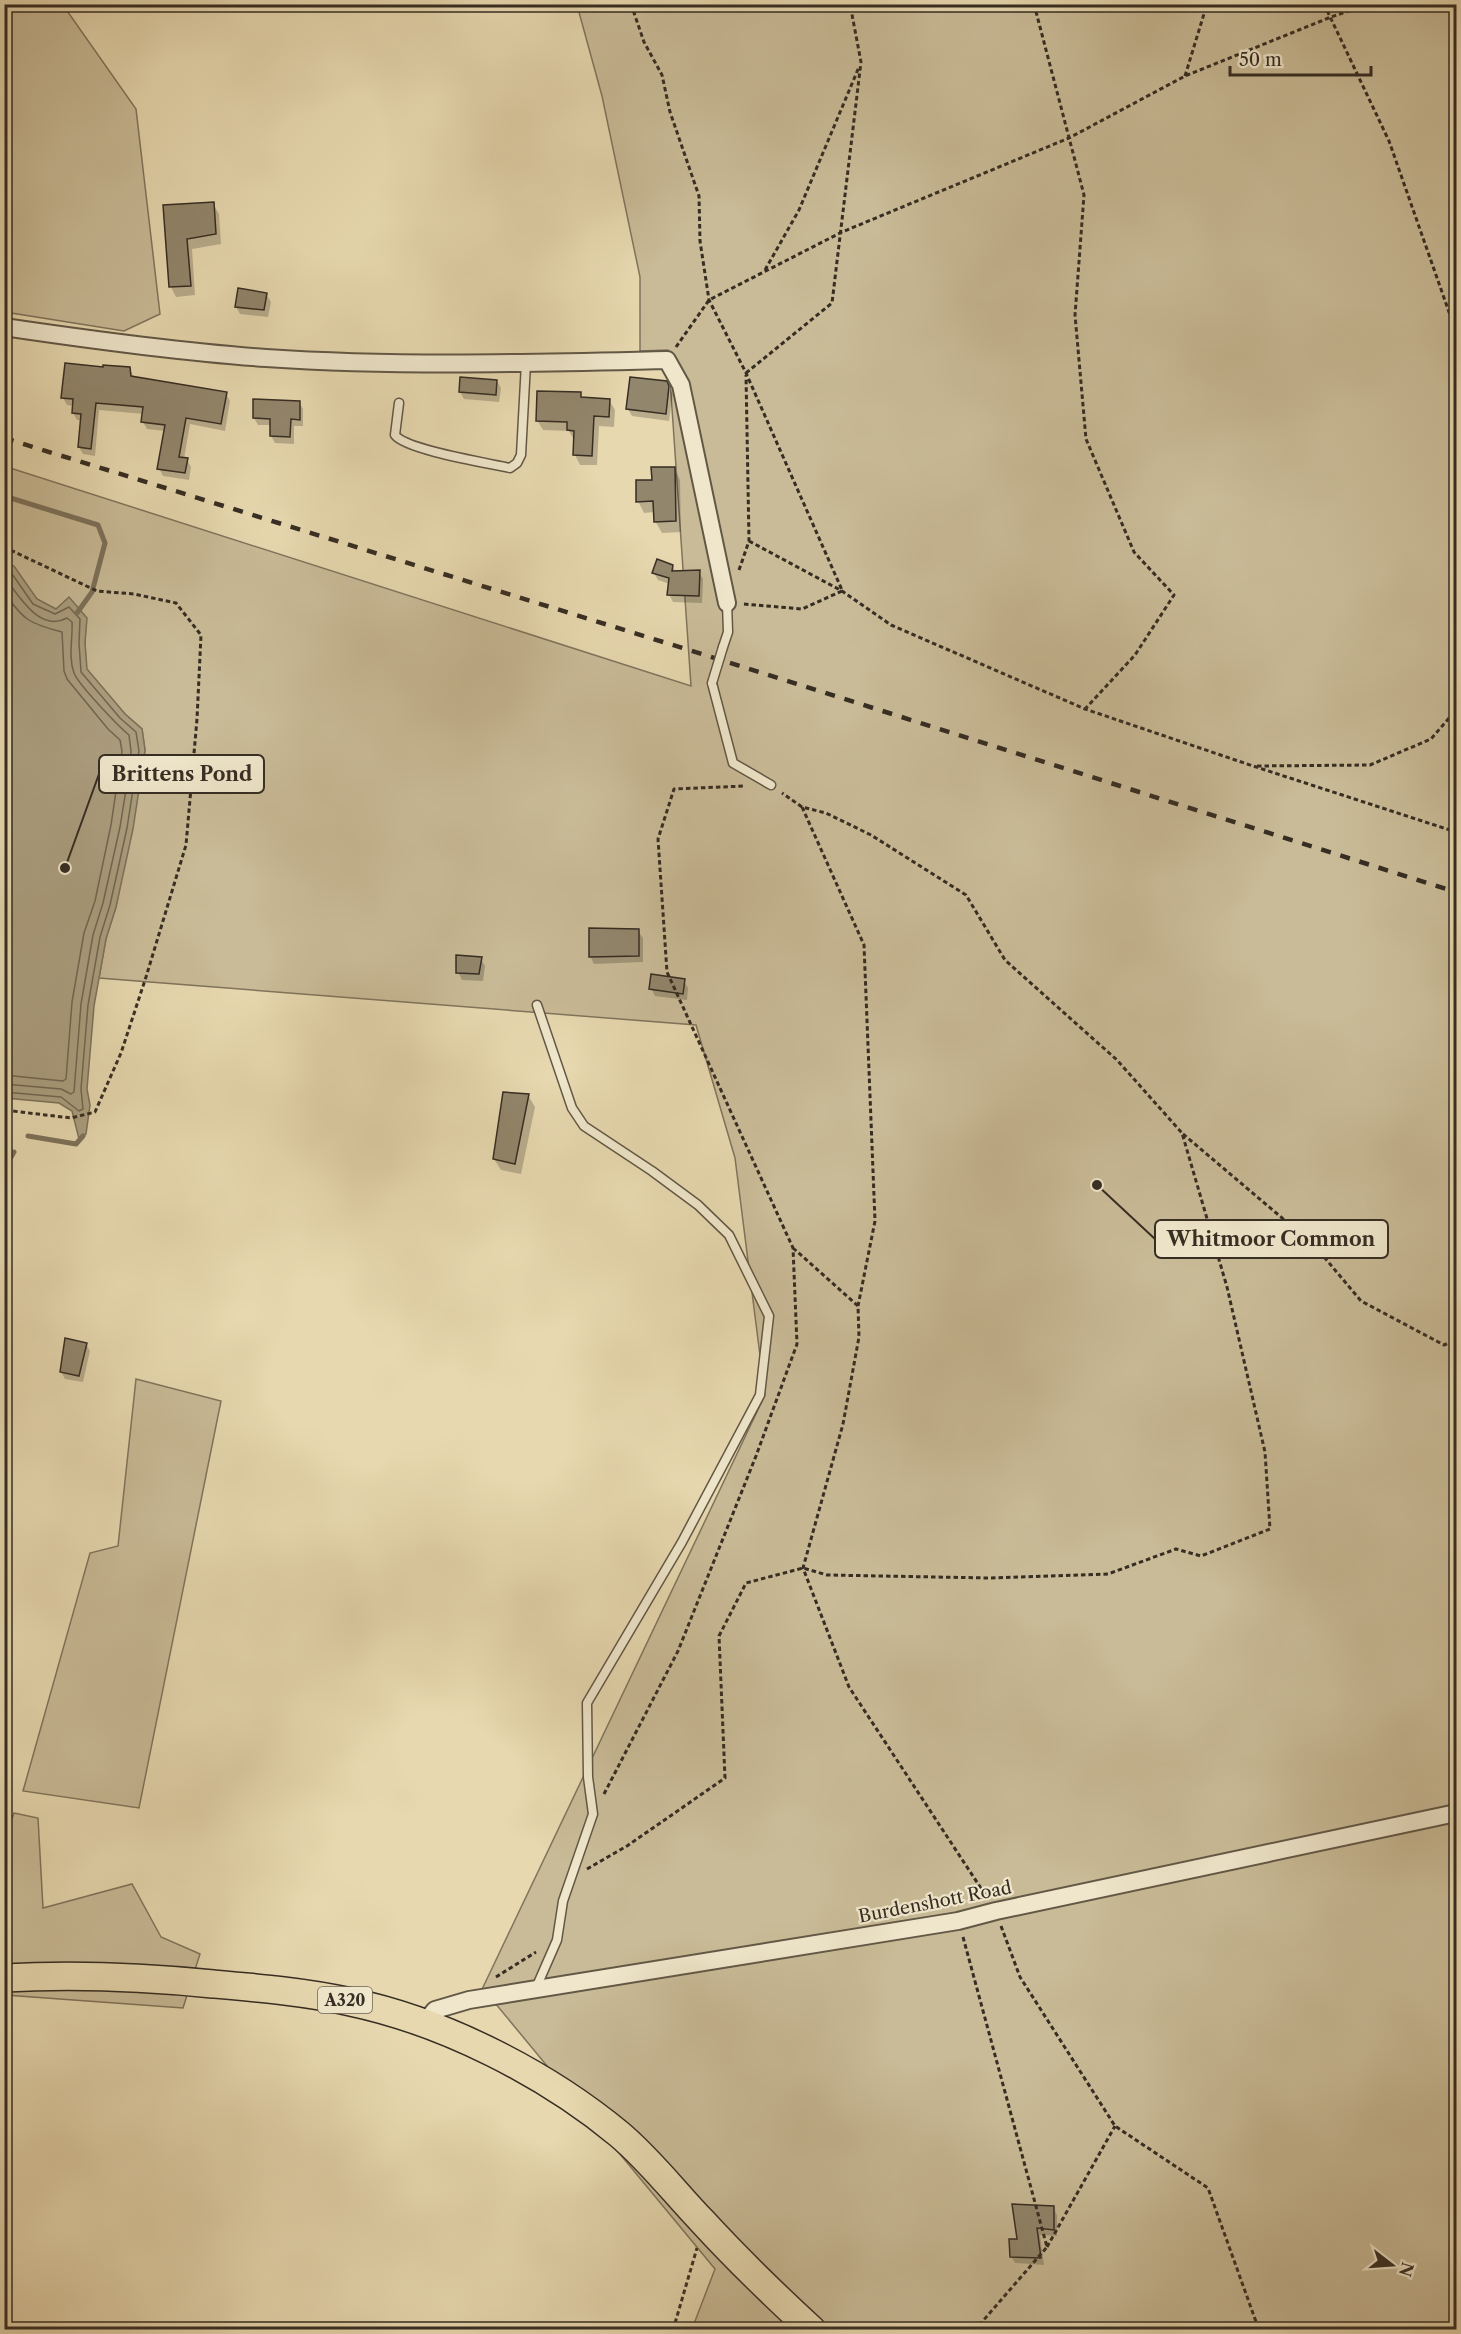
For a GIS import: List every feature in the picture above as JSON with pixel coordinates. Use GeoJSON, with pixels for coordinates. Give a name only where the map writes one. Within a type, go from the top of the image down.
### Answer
{"type":"FeatureCollection","features":[{"type":"Feature","properties":{"kind":"main road","name":"A320"},"geometry":{"type":"LineString","coordinates":[[4,1978],[76,1975],[284,1990],[351,2001],[424,2023],[516,2066],[577,2102],[620,2135],[704,2224],[812,2330]]}},
{"type":"Feature","properties":{"kind":"street"},"geometry":{"type":"LineString","coordinates":[[4,327],[121,345],[267,358],[430,364],[667,360],[681,385],[727,603]]}},
{"type":"Feature","properties":{"kind":"street","name":"Burdenshott Road"},"geometry":{"type":"LineString","coordinates":[[424,2023],[435,2010],[451,2004],[958,1921],[1456,1813]]}},
{"type":"Feature","properties":{"kind":"lane"},"geometry":{"type":"LineString","coordinates":[[399,403],[395,435],[399,440],[419,447],[510,468],[517,463],[521,455],[526,363]]}},
{"type":"Feature","properties":{"kind":"lane"},"geometry":{"type":"LineString","coordinates":[[727,603],[728,632],[712,683],[733,763],[771,785]]}},
{"type":"Feature","properties":{"kind":"lane"},"geometry":{"type":"LineString","coordinates":[[536,1989],[557,1940],[563,1901],[593,1814],[588,1777],[587,1703],[682,1542],[760,1395],[769,1316],[729,1235],[698,1205],[584,1126],[572,1108],[537,1005]]}},
{"type":"Feature","properties":{"kind":"path"},"geometry":{"type":"LineString","coordinates":[[631,4],[644,42],[662,75],[670,112],[699,196],[700,241],[710,300],[746,373],[842,591]]}},
{"type":"Feature","properties":{"kind":"path"},"geometry":{"type":"LineString","coordinates":[[746,373],[832,303],[861,62],[850,4]]}},
{"type":"Feature","properties":{"kind":"path"},"geometry":{"type":"LineString","coordinates":[[1034,4],[1084,195],[1074,315],[1086,439],[1134,552],[1174,595],[1136,655],[1085,709]]}},
{"type":"Feature","properties":{"kind":"path"},"geometry":{"type":"LineString","coordinates":[[1185,76],[1207,4]]}},
{"type":"Feature","properties":{"kind":"path"},"geometry":{"type":"LineString","coordinates":[[1324,4],[1389,141],[1456,332]]}},
{"type":"Feature","properties":{"kind":"path"},"geometry":{"type":"LineString","coordinates":[[667,360],[710,300],[842,231],[1069,138],[1185,76],[1369,4]]}},
{"type":"Feature","properties":{"kind":"path"},"geometry":{"type":"LineString","coordinates":[[764,272],[799,210],[861,62]]}},
{"type":"Feature","properties":{"kind":"path"},"geometry":{"type":"LineString","coordinates":[[746,373],[749,541],[727,603],[802,609],[842,591]]}},
{"type":"Feature","properties":{"kind":"path"},"geometry":{"type":"LineString","coordinates":[[749,541],[842,591],[891,625],[1085,709],[1456,832]]}},
{"type":"Feature","properties":{"kind":"path"},"geometry":{"type":"LineString","coordinates":[[4,547],[97,591],[134,594],[176,603],[201,635],[197,719],[186,845],[121,1053],[95,1112],[71,1118],[4,1110]]}},
{"type":"Feature","properties":{"kind":"path"},"geometry":{"type":"LineString","coordinates":[[1253,766],[1370,765],[1431,739],[1456,710]]}},
{"type":"Feature","properties":{"kind":"path"},"geometry":{"type":"LineString","coordinates":[[593,1814],[678,1651],[756,1456],[797,1344],[793,1248],[667,972],[658,839],[674,789],[771,785],[802,807],[826,813],[871,835],[966,895],[1005,960],[1117,1060],[1182,1133],[1314,1245],[1361,1301],[1444,1345],[1456,1340]]}},
{"type":"Feature","properties":{"kind":"path"},"geometry":{"type":"LineString","coordinates":[[802,807],[864,945],[875,1221],[858,1306],[859,1337],[843,1425],[803,1568],[849,1687],[996,1911],[1020,1977],[1115,2126],[1208,2188],[1259,2330]]}},
{"type":"Feature","properties":{"kind":"path"},"geometry":{"type":"LineString","coordinates":[[571,1878],[627,1846],[725,1778],[719,1636],[746,1583],[803,1568],[827,1575],[966,1578],[1108,1574],[1176,1549],[1201,1556],[1270,1529],[1265,1452],[1227,1287],[1182,1133]]}},
{"type":"Feature","properties":{"kind":"path"},"geometry":{"type":"LineString","coordinates":[[793,1248],[858,1306]]}},
{"type":"Feature","properties":{"kind":"path"},"geometry":{"type":"LineString","coordinates":[[958,1921],[1047,2247]]}},
{"type":"Feature","properties":{"kind":"path"},"geometry":{"type":"LineString","coordinates":[[489,1981],[557,1940]]}},
{"type":"Feature","properties":{"kind":"path"},"geometry":{"type":"LineString","coordinates":[[975,2330],[1047,2247],[1115,2126]]}},
{"type":"Feature","properties":{"kind":"path"},"geometry":{"type":"LineString","coordinates":[[673,2330],[704,2224]]}},
{"type":"Feature","properties":{"kind":"shaded area"},"geometry":{"type":"Polygon","coordinates":[[[4,5],[63,5],[136,109],[160,314],[124,331],[5,312],[4,5]]]}},
{"type":"Feature","properties":{"kind":"shaded area"},"geometry":{"type":"Polygon","coordinates":[[[577,5],[1456,5],[1456,2329],[692,2329],[715,2269],[495,2003],[476,2002],[765,1395],[735,1158],[696,1025],[99,978],[106,938],[116,907],[143,767],[145,750],[142,729],[125,714],[86,669],[86,618],[55,609],[38,600],[15,570],[5,562],[4,466],[691,686],[668,350],[640,351],[640,277],[602,96],[577,5]]]}},
{"type":"Feature","properties":{"kind":"shaded area"},"geometry":{"type":"Polygon","coordinates":[[[136,1379],[221,1401],[139,1808],[23,1791],[90,1553],[118,1546],[136,1379]]]}},
{"type":"Feature","properties":{"kind":"shaded area"},"geometry":{"type":"Polygon","coordinates":[[[14,1813],[38,1818],[43,1908],[132,1884],[161,1937],[200,1954],[183,2008],[5,1995],[4,1841],[14,1813]]]}},
{"type":"Feature","properties":{"kind":"water"},"geometry":{"type":"Polygon","coordinates":[[[4,562],[14,566],[37,599],[56,609],[69,597],[87,618],[85,643],[87,669],[125,714],[142,729],[145,750],[133,829],[116,907],[106,939],[94,1006],[87,1089],[90,1105],[86,1134],[79,1139],[72,1111],[59,1103],[5,1098],[4,562]]]}},
{"type":"Feature","properties":{"kind":"building"},"geometry":{"type":"Polygon","coordinates":[[[214,202],[216,234],[187,239],[191,286],[169,287],[163,205],[214,202]]]}},
{"type":"Feature","properties":{"kind":"building"},"geometry":{"type":"Polygon","coordinates":[[[238,288],[267,293],[264,310],[235,307],[238,288]]]}},
{"type":"Feature","properties":{"kind":"building"},"geometry":{"type":"Polygon","coordinates":[[[65,363],[130,367],[131,376],[227,392],[221,424],[186,418],[179,457],[188,458],[185,473],[157,469],[165,425],[141,422],[143,407],[96,403],[91,449],[78,447],[81,414],[72,413],[73,399],[61,398],[65,363]]]}},
{"type":"Feature","properties":{"kind":"building"},"geometry":{"type":"Polygon","coordinates":[[[460,377],[497,380],[496,395],[459,392],[460,377]]]}},
{"type":"Feature","properties":{"kind":"building"},"geometry":{"type":"Polygon","coordinates":[[[630,377],[667,381],[669,386],[666,414],[626,409],[630,377]]]}},
{"type":"Feature","properties":{"kind":"building"},"geometry":{"type":"Polygon","coordinates":[[[537,391],[581,392],[581,397],[610,399],[609,417],[594,416],[592,456],[573,455],[574,431],[567,430],[567,422],[536,421],[537,391]]]}},
{"type":"Feature","properties":{"kind":"building"},"geometry":{"type":"Polygon","coordinates":[[[253,399],[300,401],[300,420],[291,419],[290,437],[270,436],[270,419],[253,418],[253,399]]]}},
{"type":"Feature","properties":{"kind":"building"},"geometry":{"type":"Polygon","coordinates":[[[651,467],[675,467],[676,521],[654,522],[653,501],[636,502],[636,480],[652,480],[651,467]]]}},
{"type":"Feature","properties":{"kind":"building"},"geometry":{"type":"Polygon","coordinates":[[[657,559],[673,565],[672,571],[700,570],[699,596],[667,595],[669,578],[652,573],[657,559]]]}},
{"type":"Feature","properties":{"kind":"building"},"geometry":{"type":"Polygon","coordinates":[[[589,928],[639,929],[639,956],[589,957],[589,928]]]}},
{"type":"Feature","properties":{"kind":"building"},"geometry":{"type":"Polygon","coordinates":[[[456,955],[482,957],[479,974],[456,973],[456,955]]]}},
{"type":"Feature","properties":{"kind":"building"},"geometry":{"type":"Polygon","coordinates":[[[651,974],[685,979],[683,994],[649,989],[651,974]]]}},
{"type":"Feature","properties":{"kind":"building"},"geometry":{"type":"Polygon","coordinates":[[[503,1092],[529,1094],[515,1164],[493,1159],[503,1092]]]}},
{"type":"Feature","properties":{"kind":"building"},"geometry":{"type":"Polygon","coordinates":[[[65,1338],[87,1343],[79,1376],[60,1372],[65,1338]]]}},
{"type":"Feature","properties":{"kind":"building"},"geometry":{"type":"Polygon","coordinates":[[[1012,2204],[1054,2206],[1054,2230],[1037,2228],[1041,2258],[1010,2257],[1009,2239],[1017,2239],[1012,2204]]]}},
{"type":"Feature","properties":{"kind":"waterway"},"geometry":{"type":"LineString","coordinates":[[4,496],[98,525],[105,543],[92,592],[77,613]]}},
{"type":"Feature","properties":{"kind":"waterway"},"geometry":{"type":"LineString","coordinates":[[28,1136],[76,1144],[83,1136]]}},
{"type":"Feature","properties":{"kind":"waterway"},"geometry":{"type":"LineString","coordinates":[[4,1169],[14,1152]]}},
{"type":"Feature","properties":{"kind":"railway"},"geometry":{"type":"LineString","coordinates":[[4,438],[702,654],[1456,892]]}},
{"type":"Feature","properties":{"kind":"place","name":"Brittens Pond"},"geometry":{"type":"Point","coordinates":[65,868]}},
{"type":"Feature","properties":{"kind":"place","name":"Whitmoor Common"},"geometry":{"type":"Point","coordinates":[1097,1185]}}]}
